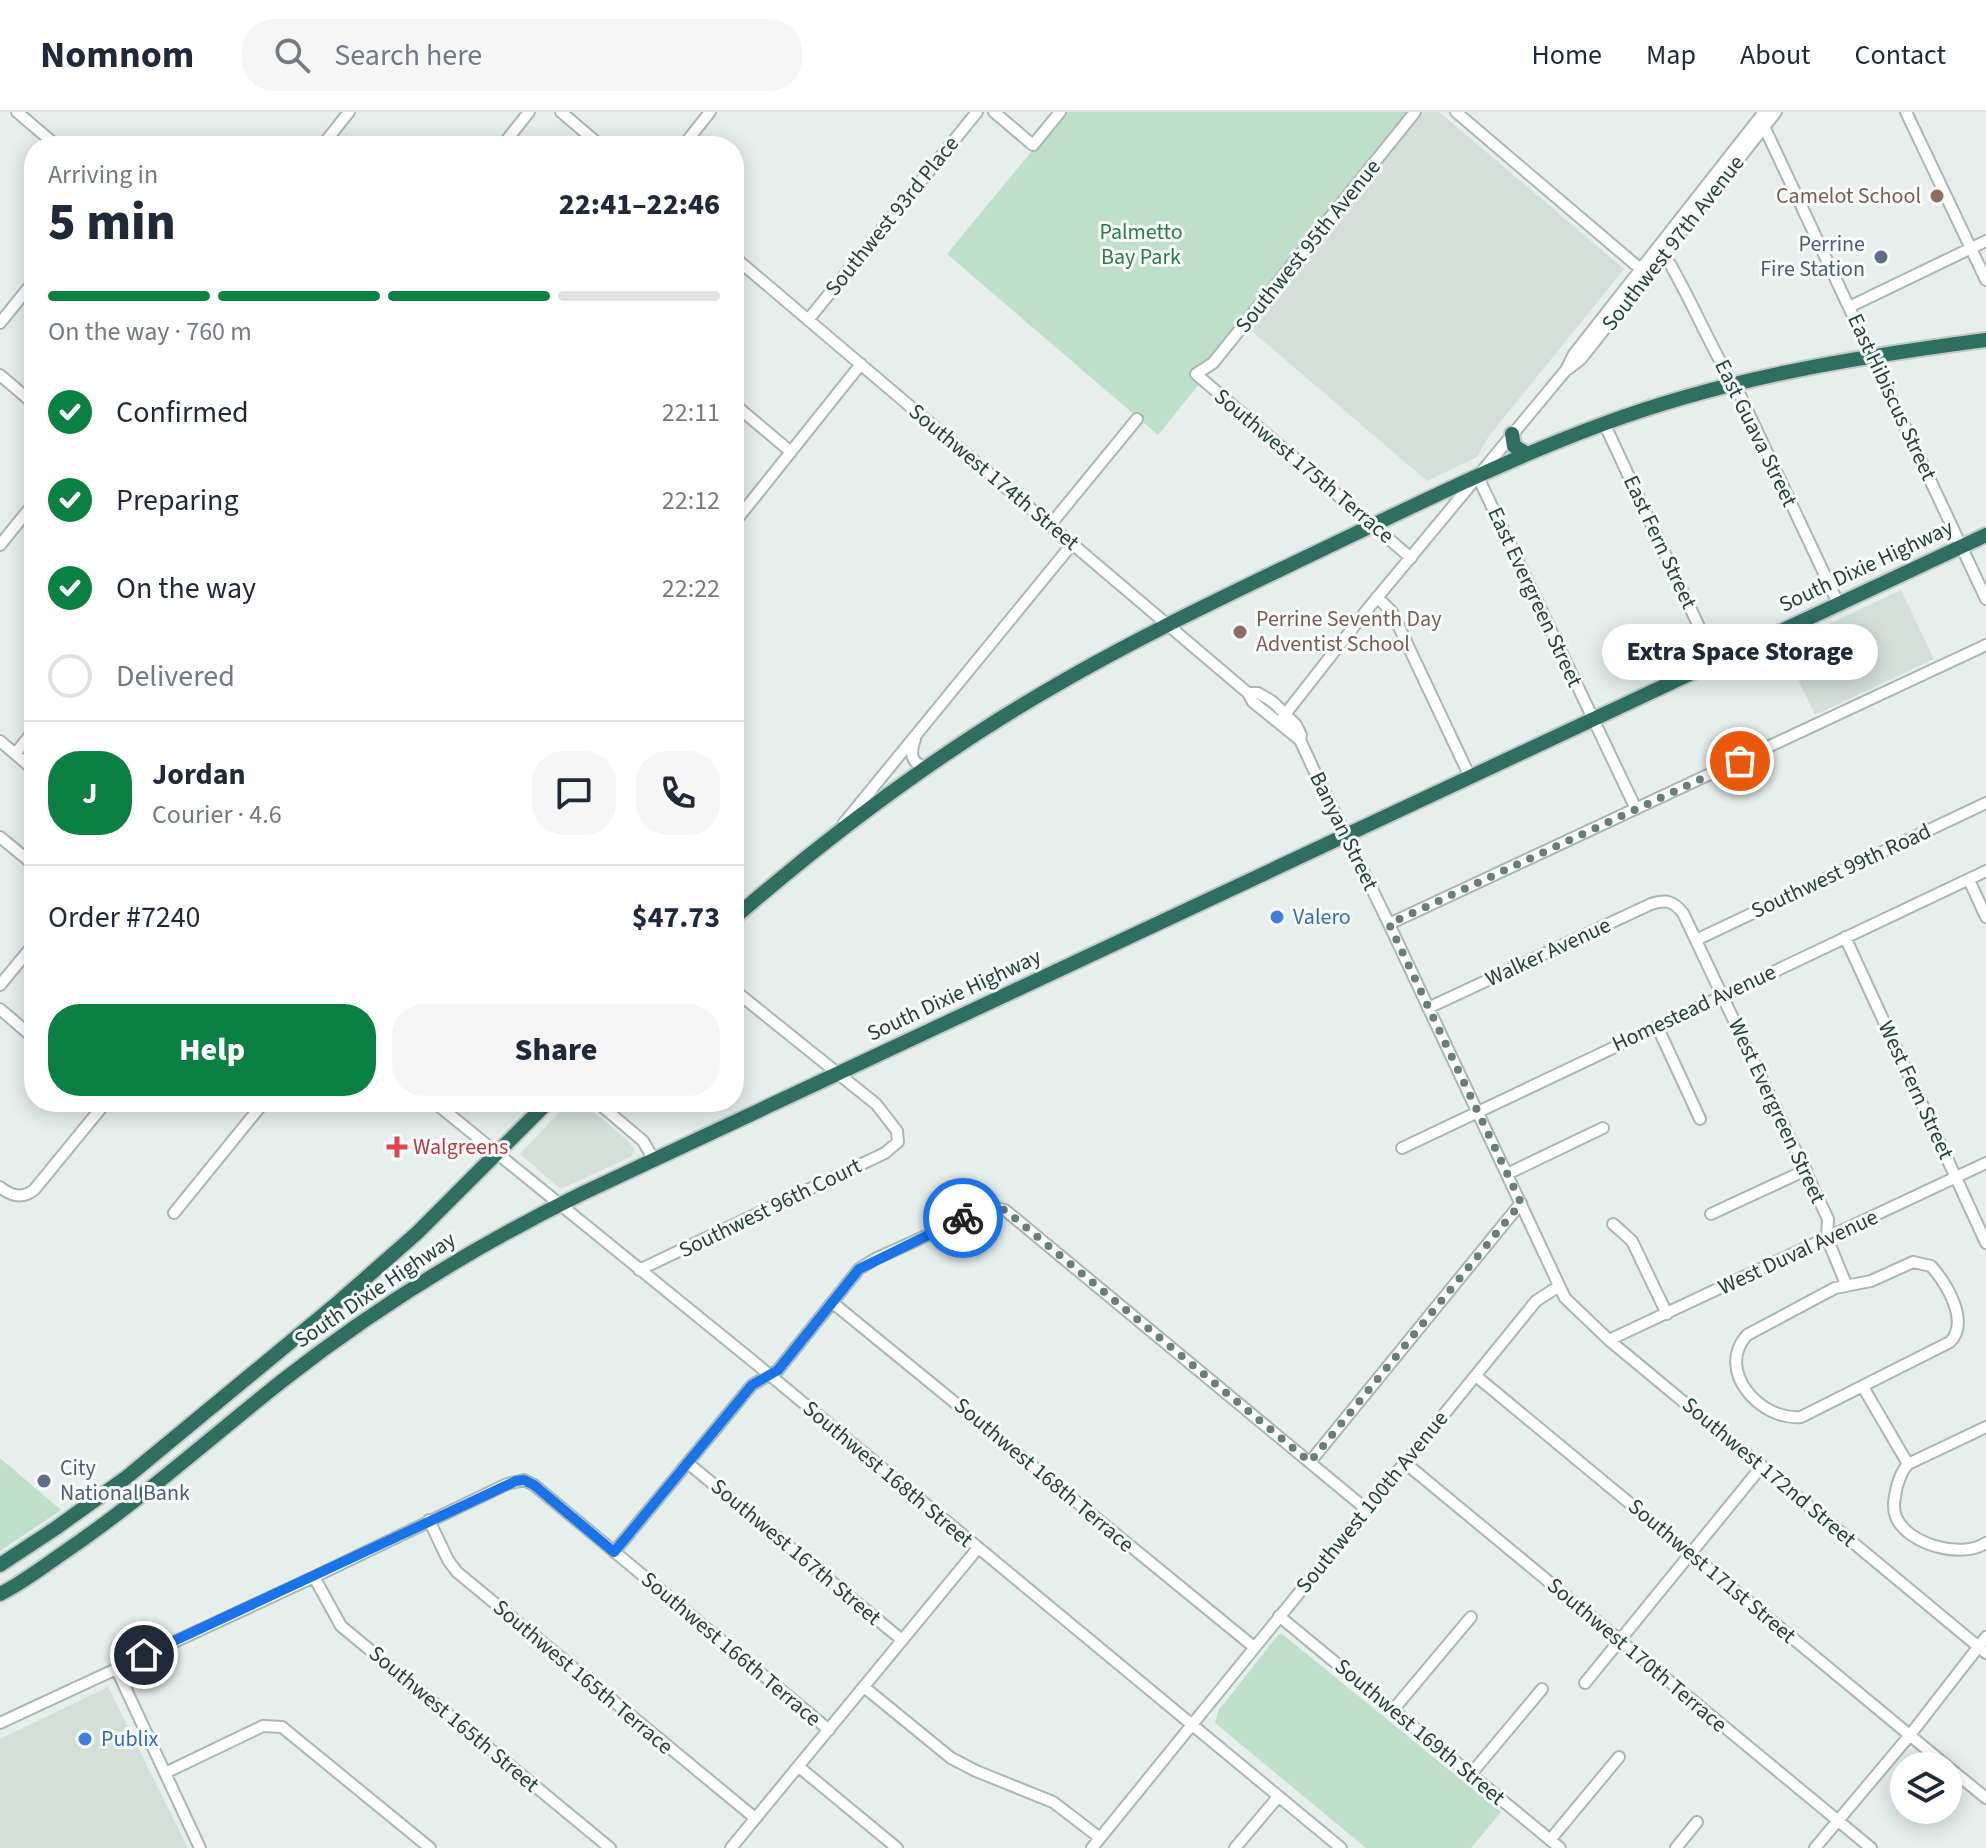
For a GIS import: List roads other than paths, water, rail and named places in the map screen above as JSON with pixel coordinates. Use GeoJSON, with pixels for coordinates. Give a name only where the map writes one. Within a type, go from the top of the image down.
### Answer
{"type":"FeatureCollection","features":[{"type":"Feature","properties":{"kind":"highway"},"geometry":{"type":"LineString","coordinates":[[744,910],[835,835],[927,767],[1042,693],[1168,624],[1477,475],[1604,423],[1733,385],[1822,363],[1986,340]]}},
{"type":"Feature","properties":{"kind":"highway"},"geometry":{"type":"LineString","coordinates":[[1512,434],[1514,446],[1527,454]]}},
{"type":"Feature","properties":{"kind":"highway","name":"South Dixie Highway"},"geometry":{"type":"LineString","coordinates":[[0,1594],[21,1584],[159,1484],[280,1382],[351,1329],[454,1261],[558,1205],[1986,535]]}},
{"type":"Feature","properties":{"kind":"highway","name":"South Dixie Highway"},"geometry":{"type":"LineString","coordinates":[[0,1565],[85,1508],[334,1306],[417,1233],[539,1112]]}},
{"type":"Feature","properties":{"kind":"highway"},"geometry":{"type":"LineString","coordinates":[[334,1306],[351,1329]]}},
{"type":"Feature","properties":{"kind":"highway"},"geometry":{"type":"LineString","coordinates":[[205,1446],[203,1431],[208,1410]]}},
{"type":"Feature","properties":{"kind":"highway"},"geometry":{"type":"LineString","coordinates":[[159,1450],[163,1472],[159,1484]]}},
{"type":"Feature","properties":{"kind":"street"},"geometry":{"type":"LineString","coordinates":[[17,112],[45,136]]}},
{"type":"Feature","properties":{"kind":"street"},"geometry":{"type":"LineString","coordinates":[[510,136],[529,112]]}},
{"type":"Feature","properties":{"kind":"street"},"geometry":{"type":"LineString","coordinates":[[561,112],[589,136]]}},
{"type":"Feature","properties":{"kind":"street"},"geometry":{"type":"LineString","coordinates":[[691,136],[710,112]]}},
{"type":"Feature","properties":{"kind":"street","name":"Southwest 93rd Place"},"geometry":{"type":"LineString","coordinates":[[808,320],[977,112]]}},
{"type":"Feature","properties":{"kind":"street"},"geometry":{"type":"LineString","coordinates":[[994,112],[1033,145],[1060,112]]}},
{"type":"Feature","properties":{"kind":"street","name":"Southwest 95th Avenue"},"geometry":{"type":"LineString","coordinates":[[1196,374],[1213,363],[1415,112]]}},
{"type":"Feature","properties":{"kind":"street"},"geometry":{"type":"LineString","coordinates":[[1456,112],[1645,272]]}},
{"type":"Feature","properties":{"kind":"street","name":"Southwest 97th Avenue"},"geometry":{"type":"LineString","coordinates":[[1278,723],[1377,597],[1566,370],[1574,354],[1645,272],[1763,119],[1776,112]]}},
{"type":"Feature","properties":{"kind":"street"},"geometry":{"type":"LineString","coordinates":[[1906,112],[1986,280]]}},
{"type":"Feature","properties":{"kind":"street"},"geometry":{"type":"LineString","coordinates":[[329,136],[346,113]]}},
{"type":"Feature","properties":{"kind":"street","name":"East Hibiscus Street"},"geometry":{"type":"LineString","coordinates":[[1763,119],[1986,599]]}},
{"type":"Feature","properties":{"kind":"street"},"geometry":{"type":"LineString","coordinates":[[1849,307],[1986,241]]}},
{"type":"Feature","properties":{"kind":"street","name":"East Guava Street"},"geometry":{"type":"LineString","coordinates":[[1670,264],[1733,385],[1838,603]]}},
{"type":"Feature","properties":{"kind":"street","name":"Southwest 174th Street"},"geometry":{"type":"LineString","coordinates":[[744,266],[1248,693]]}},
{"type":"Feature","properties":{"kind":"street"},"geometry":{"type":"LineString","coordinates":[[0,323],[24,293]]}},
{"type":"Feature","properties":{"kind":"street"},"geometry":{"type":"LineString","coordinates":[[744,511],[861,364]]}},
{"type":"Feature","properties":{"kind":"street","name":"Southwest 175th Terrace"},"geometry":{"type":"LineString","coordinates":[[1196,374],[1411,558]]}},
{"type":"Feature","properties":{"kind":"street"},"geometry":{"type":"LineString","coordinates":[[0,375],[24,395]]}},
{"type":"Feature","properties":{"kind":"street"},"geometry":{"type":"LineString","coordinates":[[744,412],[791,452]]}},
{"type":"Feature","properties":{"kind":"street"},"geometry":{"type":"LineString","coordinates":[[1051,524],[1137,419]]}},
{"type":"Feature","properties":{"kind":"street","name":"East Fern Street"},"geometry":{"type":"LineString","coordinates":[[1604,423],[1715,661]]}},
{"type":"Feature","properties":{"kind":"street","name":"East Evergreen Street"},"geometry":{"type":"LineString","coordinates":[[1477,475],[1592,719]]}},
{"type":"Feature","properties":{"kind":"street"},"geometry":{"type":"LineString","coordinates":[[0,545],[4,531],[24,512]]}},
{"type":"Feature","properties":{"kind":"street"},"geometry":{"type":"LineString","coordinates":[[835,835],[1073,543]]}},
{"type":"Feature","properties":{"kind":"street"},"geometry":{"type":"LineString","coordinates":[[1377,597],[1392,612],[1470,777]]}},
{"type":"Feature","properties":{"kind":"street"},"geometry":{"type":"LineString","coordinates":[[1389,924],[1986,645]]}},
{"type":"Feature","properties":{"kind":"street"},"geometry":{"type":"LineString","coordinates":[[1248,693],[1266,697],[1285,713]]}},
{"type":"Feature","properties":{"kind":"street","name":"Banyan Street"},"geometry":{"type":"LineString","coordinates":[[1248,693],[1253,702],[1300,740],[1507,1174]]}},
{"type":"Feature","properties":{"kind":"street","name":"Banyan Street"},"geometry":{"type":"LineString","coordinates":[[1285,713],[1301,735],[1300,740]]}},
{"type":"Feature","properties":{"kind":"street"},"geometry":{"type":"LineString","coordinates":[[1592,719],[1636,809]]}},
{"type":"Feature","properties":{"kind":"street"},"geometry":{"type":"LineString","coordinates":[[916,735],[912,757],[920,766],[927,767]]}},
{"type":"Feature","properties":{"kind":"street"},"geometry":{"type":"LineString","coordinates":[[0,741],[24,762]]}},
{"type":"Feature","properties":{"kind":"street"},"geometry":{"type":"LineString","coordinates":[[15,754],[24,743]]}},
{"type":"Feature","properties":{"kind":"street","name":"Southwest 99th Road"},"geometry":{"type":"LineString","coordinates":[[1696,940],[1986,803]]}},
{"type":"Feature","properties":{"kind":"street"},"geometry":{"type":"LineString","coordinates":[[0,837],[24,857]]}},
{"type":"Feature","properties":{"kind":"street","name":"Homestead Avenue"},"geometry":{"type":"LineString","coordinates":[[1402,1148],[1986,871]]}},
{"type":"Feature","properties":{"kind":"street"},"geometry":{"type":"LineString","coordinates":[[1969,880],[1986,917]]}},
{"type":"Feature","properties":{"kind":"street","name":"West Evergreen Street"},"geometry":{"type":"LineString","coordinates":[[1670,901],[1683,913],[1806,1170],[1828,1219],[1827,1238],[1846,1284]]}},
{"type":"Feature","properties":{"kind":"street","name":"Walker Avenue"},"geometry":{"type":"LineString","coordinates":[[1428,1008],[1651,904],[1670,901]]}},
{"type":"Feature","properties":{"kind":"street","name":"West Fern Street"},"geometry":{"type":"LineString","coordinates":[[1845,937],[1986,1243]]}},
{"type":"Feature","properties":{"kind":"street"},"geometry":{"type":"LineString","coordinates":[[0,985],[24,956]]}},
{"type":"Feature","properties":{"kind":"street"},"geometry":{"type":"LineString","coordinates":[[744,998],[838,1074]]}},
{"type":"Feature","properties":{"kind":"street"},"geometry":{"type":"LineString","coordinates":[[0,1009],[24,1030]]}},
{"type":"Feature","properties":{"kind":"street"},"geometry":{"type":"LineString","coordinates":[[1657,1026],[1700,1119]]}},
{"type":"Feature","properties":{"kind":"street","name":"Southwest 96th Court"},"geometry":{"type":"LineString","coordinates":[[639,1270],[885,1153],[898,1142],[897,1131],[876,1104],[838,1074]]}},
{"type":"Feature","properties":{"kind":"street"},"geometry":{"type":"LineString","coordinates":[[0,1187],[9,1194],[19,1196],[34,1190],[98,1112]]}},
{"type":"Feature","properties":{"kind":"street"},"geometry":{"type":"LineString","coordinates":[[174,1213],[256,1112]]}},
{"type":"Feature","properties":{"kind":"street","name":"Southwest 168th Street"},"geometry":{"type":"LineString","coordinates":[[446,1112],[1341,1848]]}},
{"type":"Feature","properties":{"kind":"street"},"geometry":{"type":"LineString","coordinates":[[609,1112],[643,1141],[654,1160]]}},
{"type":"Feature","properties":{"kind":"street"},"geometry":{"type":"LineString","coordinates":[[1507,1174],[1603,1128]]}},
{"type":"Feature","properties":{"kind":"street","name":"West Duval Avenue"},"geometry":{"type":"LineString","coordinates":[[1609,1340],[1986,1163]]}},
{"type":"Feature","properties":{"kind":"street"},"geometry":{"type":"LineString","coordinates":[[1711,1214],[1806,1170]]}},
{"type":"Feature","properties":{"kind":"street","name":"Southwest 172nd Street"},"geometry":{"type":"LineString","coordinates":[[1507,1174],[1559,1286],[1571,1305],[1982,1650]]}},
{"type":"Feature","properties":{"kind":"street"},"geometry":{"type":"LineString","coordinates":[[1310,1462],[1521,1203]]}},
{"type":"Feature","properties":{"kind":"street"},"geometry":{"type":"LineString","coordinates":[[614,1552],[752,1385],[778,1370],[854,1273],[869,1262],[981,1210],[1001,1208],[1366,1509]]}},
{"type":"Feature","properties":{"kind":"street"},"geometry":{"type":"LineString","coordinates":[[1613,1224],[1632,1241],[1667,1314]]}},
{"type":"Feature","properties":{"kind":"street"},"geometry":{"type":"LineString","coordinates":[[1913,1262],[1928,1264],[1942,1281],[1958,1320],[1956,1336],[1945,1345],[1863,1387],[1807,1415],[1785,1417],[1767,1411],[1754,1400],[1738,1372],[1739,1347],[1747,1335],[1846,1284],[1871,1281],[1913,1262]]}},
{"type":"Feature","properties":{"kind":"street","name":"Southwest 100th Avenue"},"geometry":{"type":"LineString","coordinates":[[1092,1848],[1536,1301],[1559,1286]]}},
{"type":"Feature","properties":{"kind":"street","name":"Southwest 168th Terrace"},"geometry":{"type":"LineString","coordinates":[[833,1303],[1254,1647]]}},
{"type":"Feature","properties":{"kind":"street","name":"Southwest 171st Street"},"geometry":{"type":"LineString","coordinates":[[1476,1376],[1931,1752]]}},
{"type":"Feature","properties":{"kind":"street"},"geometry":{"type":"LineString","coordinates":[[1863,1387],[1908,1464]]}},
{"type":"Feature","properties":{"kind":"street"},"geometry":{"type":"LineString","coordinates":[[1986,1427],[1908,1464],[1901,1472],[1894,1504],[1896,1517],[1902,1526],[1922,1539],[1950,1550],[1971,1550],[1986,1543]]}},
{"type":"Feature","properties":{"kind":"street","name":"Southwest 170th Terrace"},"geometry":{"type":"LineString","coordinates":[[1404,1462],[1871,1848]]}},
{"type":"Feature","properties":{"kind":"street","name":"Southwest 167th Street"},"geometry":{"type":"LineString","coordinates":[[689,1464],[902,1640]]}},
{"type":"Feature","properties":{"kind":"street"},"geometry":{"type":"LineString","coordinates":[[1585,1683],[1762,1466]]}},
{"type":"Feature","properties":{"kind":"street","name":"Southwest 166th Terrace"},"geometry":{"type":"LineString","coordinates":[[429,1520],[507,1484],[520,1480],[534,1485],[829,1730]]}},
{"type":"Feature","properties":{"kind":"street"},"geometry":{"type":"LineString","coordinates":[[0,1723],[429,1520]]}},
{"type":"Feature","properties":{"kind":"street","name":"Southwest 165th Terrace"},"geometry":{"type":"LineString","coordinates":[[429,1520],[445,1555],[457,1572],[755,1818]]}},
{"type":"Feature","properties":{"kind":"street"},"geometry":{"type":"LineString","coordinates":[[733,1847],[978,1548]]}},
{"type":"Feature","properties":{"kind":"street","name":"Southwest 165th Street"},"geometry":{"type":"LineString","coordinates":[[314,1577],[341,1626],[610,1848]]}},
{"type":"Feature","properties":{"kind":"street","name":"Southwest 169th Street"},"geometry":{"type":"LineString","coordinates":[[1279,1616],[1560,1848]]}},
{"type":"Feature","properties":{"kind":"street"},"geometry":{"type":"LineString","coordinates":[[1393,1710],[1471,1617]]}},
{"type":"Feature","properties":{"kind":"street"},"geometry":{"type":"LineString","coordinates":[[1815,1848],[1982,1650],[1986,1637]]}},
{"type":"Feature","properties":{"kind":"street"},"geometry":{"type":"LineString","coordinates":[[116,1668],[200,1848]]}},
{"type":"Feature","properties":{"kind":"street"},"geometry":{"type":"LineString","coordinates":[[864,1687],[953,1760],[1053,1802],[1100,1838]]}},
{"type":"Feature","properties":{"kind":"street"},"geometry":{"type":"LineString","coordinates":[[1471,1774],[1542,1689]]}},
{"type":"Feature","properties":{"kind":"street"},"geometry":{"type":"LineString","coordinates":[[165,1773],[263,1726],[276,1726],[287,1730],[430,1848]]}},
{"type":"Feature","properties":{"kind":"street"},"geometry":{"type":"LineString","coordinates":[[1550,1840],[1619,1757]]}},
{"type":"Feature","properties":{"kind":"street"},"geometry":{"type":"LineString","coordinates":[[799,1767],[897,1848]]}},
{"type":"Feature","properties":{"kind":"street","name":"Southwest 171st Street"},"geometry":{"type":"LineString","coordinates":[[1962,1778],[1986,1798]]}},
{"type":"Feature","properties":{"kind":"street"},"geometry":{"type":"LineString","coordinates":[[1235,1848],[1278,1797]]}},
{"type":"Feature","properties":{"kind":"street"},"geometry":{"type":"LineString","coordinates":[[1676,1848],[1697,1822]]}},
{"type":"Feature","properties":{"kind":"place","name":"Camelot School"},"geometry":{"type":"Point","coordinates":[1937,196]}},
{"type":"Feature","properties":{"kind":"place","name":"Perrine Fire Station"},"geometry":{"type":"Point","coordinates":[1881,257]}},
{"type":"Feature","properties":{"kind":"place","name":"Perrine Seventh Day Adventist School"},"geometry":{"type":"Point","coordinates":[1240,632]}},
{"type":"Feature","properties":{"kind":"place","name":"Extra Space Storage"},"geometry":{"type":"Point","coordinates":[1740,761]}},
{"type":"Feature","properties":{"kind":"place","name":"Valero"},"geometry":{"type":"Point","coordinates":[1277,917]}},
{"type":"Feature","properties":{"kind":"place","name":"Walgreens"},"geometry":{"type":"Point","coordinates":[397,1147]}},
{"type":"Feature","properties":{"kind":"place","name":"City National Bank"},"geometry":{"type":"Point","coordinates":[44,1481]}},
{"type":"Feature","properties":{"kind":"place","name":"Publix"},"geometry":{"type":"Point","coordinates":[85,1739]}},
{"type":"Feature","properties":{"kind":"park label","name":"Palmetto Bay Park"},"geometry":{"type":"Point","coordinates":[1141,244]}}]}
